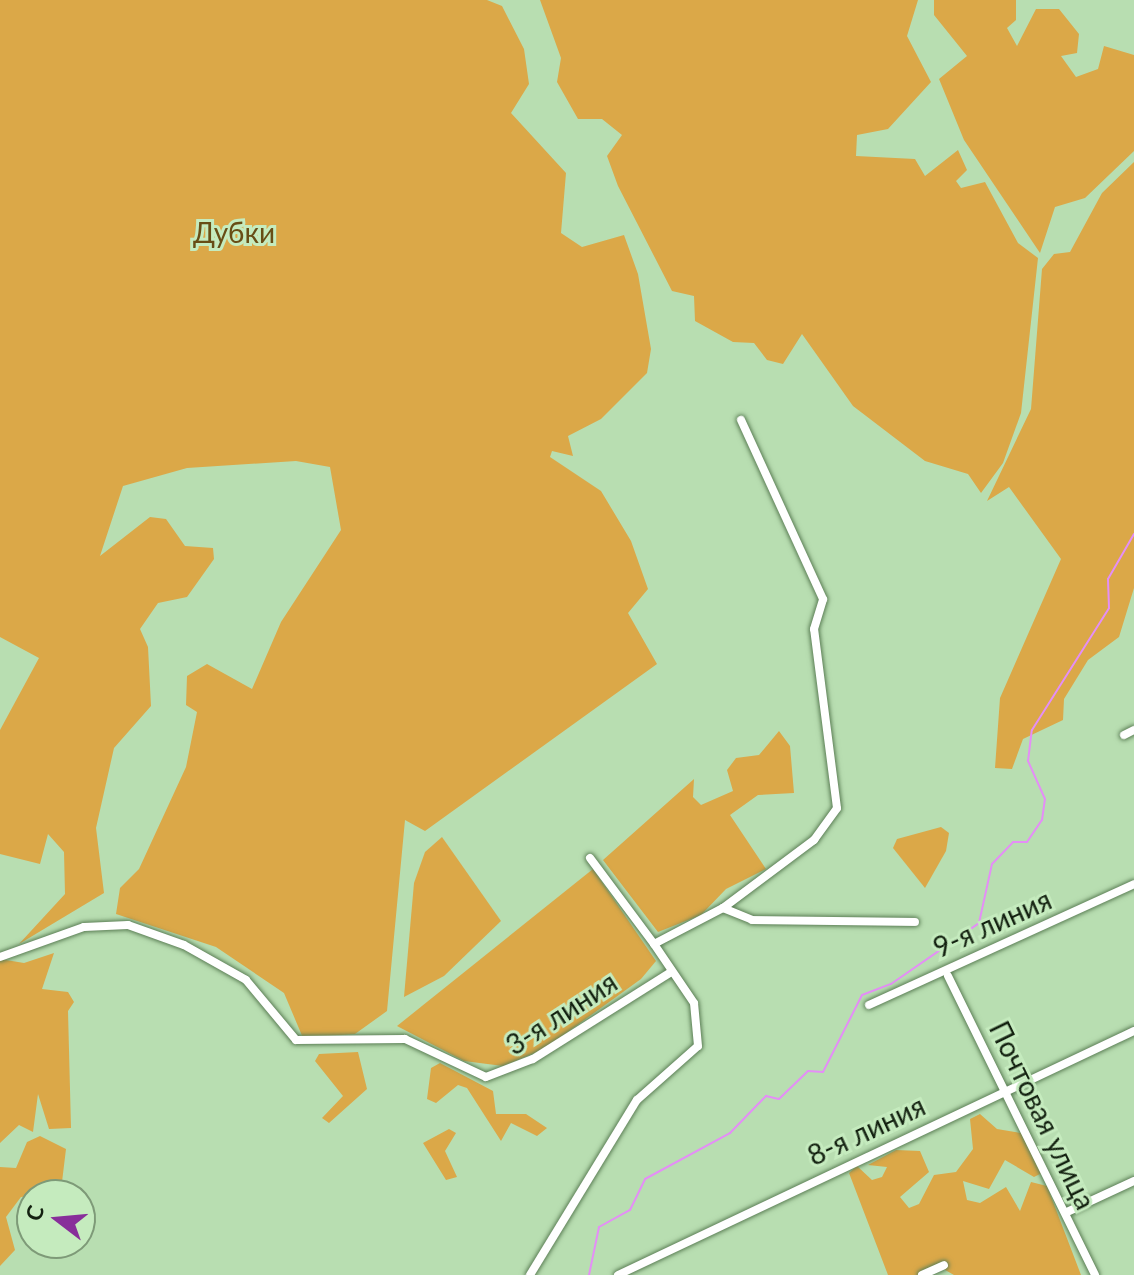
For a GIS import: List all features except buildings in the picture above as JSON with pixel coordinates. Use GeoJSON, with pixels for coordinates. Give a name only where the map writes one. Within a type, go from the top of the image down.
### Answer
{"type":"FeatureCollection","features":[{"type":"Feature","properties":{"kind":"street"},"geometry":{"type":"LineString","coordinates":[[654,944],[723,908],[830,824],[839,783],[814,629],[823,599],[741,420]]}},
{"type":"Feature","properties":{"kind":"street"},"geometry":{"type":"LineString","coordinates":[[1124,735],[1134,730]]}},
{"type":"Feature","properties":{"kind":"street"},"geometry":{"type":"LineString","coordinates":[[530,1275],[637,1100],[698,1046],[694,1003],[590,858]]}},
{"type":"Feature","properties":{"kind":"street","name":"9-я линия"},"geometry":{"type":"LineString","coordinates":[[869,1005],[1134,884]]}},
{"type":"Feature","properties":{"kind":"street"},"geometry":{"type":"LineString","coordinates":[[723,908],[752,920],[915,922]]}},
{"type":"Feature","properties":{"kind":"street","name":"3-я линия"},"geometry":{"type":"LineString","coordinates":[[0,957],[84,927],[128,925],[184,945],[246,980],[296,1040],[405,1039],[486,1077],[533,1059],[671,972]]}},
{"type":"Feature","properties":{"kind":"street","name":"Почтовая улица"},"geometry":{"type":"LineString","coordinates":[[948,976],[1007,1089],[1095,1275]]}},
{"type":"Feature","properties":{"kind":"street","name":"8-я линия"},"geometry":{"type":"LineString","coordinates":[[618,1273],[1134,1031]]}},
{"type":"Feature","properties":{"kind":"street"},"geometry":{"type":"LineString","coordinates":[[1067,1212],[1134,1181]]}},
{"type":"Feature","properties":{"kind":"street"},"geometry":{"type":"LineString","coordinates":[[922,1275],[944,1265]]}},
{"type":"Feature","properties":{"kind":"green space","name":"Дубки"},"geometry":{"type":"Polygon","coordinates":[[[0,0],[487,0],[502,6],[524,49],[529,84],[511,113],[566,173],[561,233],[582,247],[624,235],[638,274],[651,349],[647,373],[601,419],[568,436],[573,456],[552,451],[550,457],[601,491],[631,541],[648,589],[628,613],[657,664],[425,831],[405,820],[387,1011],[355,1034],[303,1038],[284,993],[216,947],[116,914],[120,888],[139,869],[186,767],[197,712],[186,705],[187,676],[207,664],[252,689],[281,622],[341,530],[330,467],[296,461],[187,468],[123,486],[100,556],[150,517],[166,519],[185,546],[213,548],[214,559],[187,597],[158,603],[140,629],[148,647],[151,706],[114,748],[96,828],[104,893],[19,944],[65,894],[64,852],[48,834],[40,864],[0,854],[0,730],[39,658],[0,637],[0,0]]]}},
{"type":"Feature","properties":{"kind":"green space"},"geometry":{"type":"Polygon","coordinates":[[[540,0],[918,0],[907,36],[931,82],[888,129],[857,135],[856,156],[915,159],[925,176],[958,150],[967,170],[956,181],[961,188],[985,182],[1018,243],[1038,258],[1021,413],[1003,463],[981,493],[968,474],[925,461],[853,406],[802,334],[783,364],[767,360],[754,343],[733,342],[695,321],[694,296],[672,291],[618,186],[607,156],[622,135],[602,119],[578,119],[557,82],[561,58],[540,0]]]}},
{"type":"Feature","properties":{"kind":"green space"},"geometry":{"type":"Polygon","coordinates":[[[934,0],[1016,0],[1016,20],[1007,28],[1017,46],[1036,9],[1059,9],[1079,34],[1077,53],[1061,56],[1076,77],[1098,69],[1104,46],[1134,55],[1134,151],[1085,198],[1055,207],[1040,253],[964,140],[939,79],[967,56],[934,15],[934,0]]]}},
{"type":"Feature","properties":{"kind":"green space"},"geometry":{"type":"Polygon","coordinates":[[[1134,162],[1134,588],[1119,637],[1088,660],[1064,699],[1063,720],[1023,739],[1012,769],[995,768],[1000,698],[1061,559],[1009,487],[987,501],[1031,409],[1042,269],[1054,254],[1070,252],[1102,193],[1134,162]]]}},
{"type":"Feature","properties":{"kind":"green space"},"geometry":{"type":"Polygon","coordinates":[[[779,731],[790,746],[794,793],[758,795],[730,815],[766,869],[726,889],[701,915],[658,932],[603,860],[694,779],[693,797],[701,805],[733,791],[727,770],[736,758],[759,755],[779,731]]]}},
{"type":"Feature","properties":{"kind":"green space"},"geometry":{"type":"Polygon","coordinates":[[[941,827],[949,833],[946,851],[925,888],[893,848],[897,839],[941,827]]]}},
{"type":"Feature","properties":{"kind":"green space"},"geometry":{"type":"Polygon","coordinates":[[[442,837],[501,921],[444,976],[404,997],[414,883],[425,852],[442,837]]]}},
{"type":"Feature","properties":{"kind":"green space"},"geometry":{"type":"Polygon","coordinates":[[[593,869],[656,961],[641,979],[544,1049],[503,1066],[464,1061],[397,1026],[593,869]]]}},
{"type":"Feature","properties":{"kind":"green space"},"geometry":{"type":"Polygon","coordinates":[[[54,953],[42,989],[68,992],[74,1002],[68,1011],[71,1128],[49,1129],[38,1094],[33,1132],[19,1125],[0,1143],[0,959],[24,963],[54,953]]]}},
{"type":"Feature","properties":{"kind":"green space"},"geometry":{"type":"Polygon","coordinates":[[[358,1052],[367,1089],[329,1123],[322,1118],[343,1096],[315,1061],[319,1054],[358,1052]]]}},
{"type":"Feature","properties":{"kind":"green space"},"geometry":{"type":"Polygon","coordinates":[[[440,1063],[493,1091],[496,1114],[526,1114],[547,1128],[537,1136],[511,1123],[501,1141],[467,1088],[458,1085],[436,1103],[427,1099],[431,1068],[440,1063]]]}},
{"type":"Feature","properties":{"kind":"green space"},"geometry":{"type":"Polygon","coordinates":[[[980,1114],[997,1129],[1027,1134],[1044,1172],[1034,1177],[1005,1160],[989,1189],[963,1181],[967,1200],[980,1203],[1006,1187],[1020,1211],[1031,1182],[1047,1186],[1081,1275],[954,1275],[938,1266],[928,1275],[888,1275],[849,1173],[857,1166],[872,1180],[882,1177],[887,1167],[868,1165],[896,1150],[920,1151],[929,1172],[900,1197],[909,1208],[919,1204],[934,1175],[956,1172],[973,1149],[970,1119],[980,1114]]]}},
{"type":"Feature","properties":{"kind":"green space"},"geometry":{"type":"Polygon","coordinates":[[[449,1129],[456,1133],[445,1151],[457,1177],[446,1180],[423,1143],[449,1129]]]}},
{"type":"Feature","properties":{"kind":"green space"},"geometry":{"type":"Polygon","coordinates":[[[40,1136],[66,1149],[62,1179],[16,1179],[16,1204],[6,1217],[15,1250],[0,1266],[0,1167],[16,1168],[27,1142],[40,1136]]]}},
{"type":"Feature","properties":{"kind":"waterway"},"geometry":{"type":"LineString","coordinates":[[589,1275],[599,1227],[630,1210],[645,1179],[730,1133],[766,1096],[779,1099],[808,1071],[823,1072],[862,995],[891,984],[979,923],[992,864],[1013,842],[1027,842],[1042,820],[1045,799],[1028,761],[1032,730],[1109,608],[1108,579],[1134,534]]}}]}
